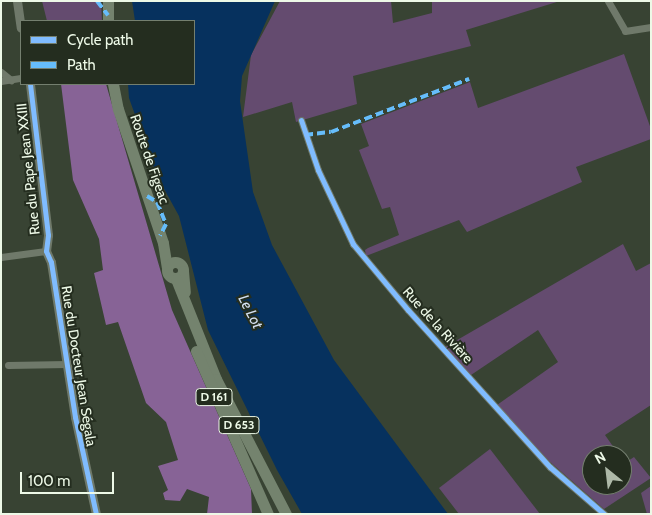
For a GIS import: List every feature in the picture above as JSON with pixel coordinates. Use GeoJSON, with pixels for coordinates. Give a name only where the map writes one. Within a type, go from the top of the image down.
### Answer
{"type":"FeatureCollection","features":[{"type":"Feature","properties":{"kind":"main road"},"geometry":{"type":"LineString","coordinates":[[108,1],[108,20]]}},
{"type":"Feature","properties":{"kind":"main road","name":"Route de Figeac"},"geometry":{"type":"LineString","coordinates":[[113,85],[118,109],[174,271]]}},
{"type":"Feature","properties":{"kind":"main road","name":"D 653"},"geometry":{"type":"LineString","coordinates":[[174,271],[198,334],[240,429],[286,514]]}},
{"type":"Feature","properties":{"kind":"main road","name":"D 161"},"geometry":{"type":"LineString","coordinates":[[174,271],[170,289],[218,406],[268,514]]}},
{"type":"Feature","properties":{"kind":"street"},"geometry":{"type":"LineString","coordinates":[[17,1],[20,21]]}},
{"type":"Feature","properties":{"kind":"street"},"geometry":{"type":"LineString","coordinates":[[608,1],[625,31],[651,27]]}},
{"type":"Feature","properties":{"kind":"street"},"geometry":{"type":"LineString","coordinates":[[1,72],[11,80]]}},
{"type":"Feature","properties":{"kind":"street"},"geometry":{"type":"LineString","coordinates":[[1,82],[20,78]]}},
{"type":"Feature","properties":{"kind":"street","name":"Rue du Pape Jean XXIII"},"geometry":{"type":"LineString","coordinates":[[30,85],[48,235],[46,251]]}},
{"type":"Feature","properties":{"kind":"street","name":"Rue de la Rivière"},"geometry":{"type":"LineString","coordinates":[[301,120],[318,171],[353,244],[408,310],[550,467],[604,514]]}},
{"type":"Feature","properties":{"kind":"street"},"geometry":{"type":"LineString","coordinates":[[1,257],[46,251]]}},
{"type":"Feature","properties":{"kind":"street","name":"Rue du Docteur Jean Ségala"},"geometry":{"type":"LineString","coordinates":[[46,251],[51,262],[67,364],[96,514]]}},
{"type":"Feature","properties":{"kind":"street"},"geometry":{"type":"LineString","coordinates":[[8,365],[67,364]]}},
{"type":"Feature","properties":{"kind":"shaded area"},"geometry":{"type":"Polygon","coordinates":[[[42,1],[101,1],[102,20],[47,20],[42,1]]]}},
{"type":"Feature","properties":{"kind":"shaded area"},"geometry":{"type":"Polygon","coordinates":[[[280,1],[391,1],[393,23],[432,13],[432,1],[560,1],[466,30],[471,46],[353,76],[357,104],[296,122],[292,102],[243,117],[251,55],[280,1]]]}},
{"type":"Feature","properties":{"kind":"shaded area"},"geometry":{"type":"Polygon","coordinates":[[[624,54],[651,129],[651,139],[576,167],[582,182],[467,232],[459,220],[366,256],[365,250],[368,248],[399,235],[390,207],[382,209],[359,150],[369,146],[361,124],[470,82],[478,108],[624,54]]]}},
{"type":"Feature","properties":{"kind":"shaded area"},"geometry":{"type":"Polygon","coordinates":[[[61,85],[106,85],[172,310],[251,489],[252,514],[207,514],[209,497],[187,489],[180,501],[165,500],[163,493],[168,490],[158,466],[178,460],[166,422],[146,403],[118,322],[106,325],[94,273],[103,270],[99,239],[73,180],[61,85]]]}},
{"type":"Feature","properties":{"kind":"shaded area"},"geometry":{"type":"Polygon","coordinates":[[[623,244],[636,271],[651,263],[651,405],[605,435],[612,445],[582,445],[582,490],[549,461],[497,405],[558,362],[538,330],[471,375],[445,347],[623,244]]]}},
{"type":"Feature","properties":{"kind":"shaded area"},"geometry":{"type":"Polygon","coordinates":[[[490,449],[540,514],[459,514],[439,488],[490,449]]]}},
{"type":"Feature","properties":{"kind":"shaded area"},"geometry":{"type":"Polygon","coordinates":[[[634,457],[651,478],[632,491],[632,458],[634,457]]]}},
{"type":"Feature","properties":{"kind":"shaded area"},"geometry":{"type":"Polygon","coordinates":[[[651,486],[651,514],[647,514],[641,493],[651,486]]]}},
{"type":"Feature","properties":{"kind":"shaded area"},"geometry":{"type":"Polygon","coordinates":[[[588,495],[625,495],[604,509],[588,495]]]}},
{"type":"Feature","properties":{"kind":"water","name":"Le Lot"},"geometry":{"type":"Polygon","coordinates":[[[132,1],[275,1],[242,76],[240,101],[253,192],[272,245],[334,360],[448,514],[302,514],[277,470],[208,330],[179,216],[157,176],[129,98],[128,85],[195,85],[195,20],[135,20],[132,1]]]}},
{"type":"Feature","properties":{"kind":"marked path"},"geometry":{"type":"LineString","coordinates":[[97,1],[108,15]]}},
{"type":"Feature","properties":{"kind":"marked path"},"geometry":{"type":"LineString","coordinates":[[305,135],[331,132],[469,79]]}},
{"type":"Feature","properties":{"kind":"marked path"},"geometry":{"type":"LineString","coordinates":[[147,196],[157,202],[166,224],[160,236]]}},
{"type":"Feature","properties":{"kind":"cycle path"},"geometry":{"type":"LineString","coordinates":[[30,85],[48,235],[46,251],[51,262],[75,417],[96,514]]}},
{"type":"Feature","properties":{"kind":"cycle path"},"geometry":{"type":"LineString","coordinates":[[301,120],[318,170],[353,244],[408,310],[550,467],[604,514]]}}]}
